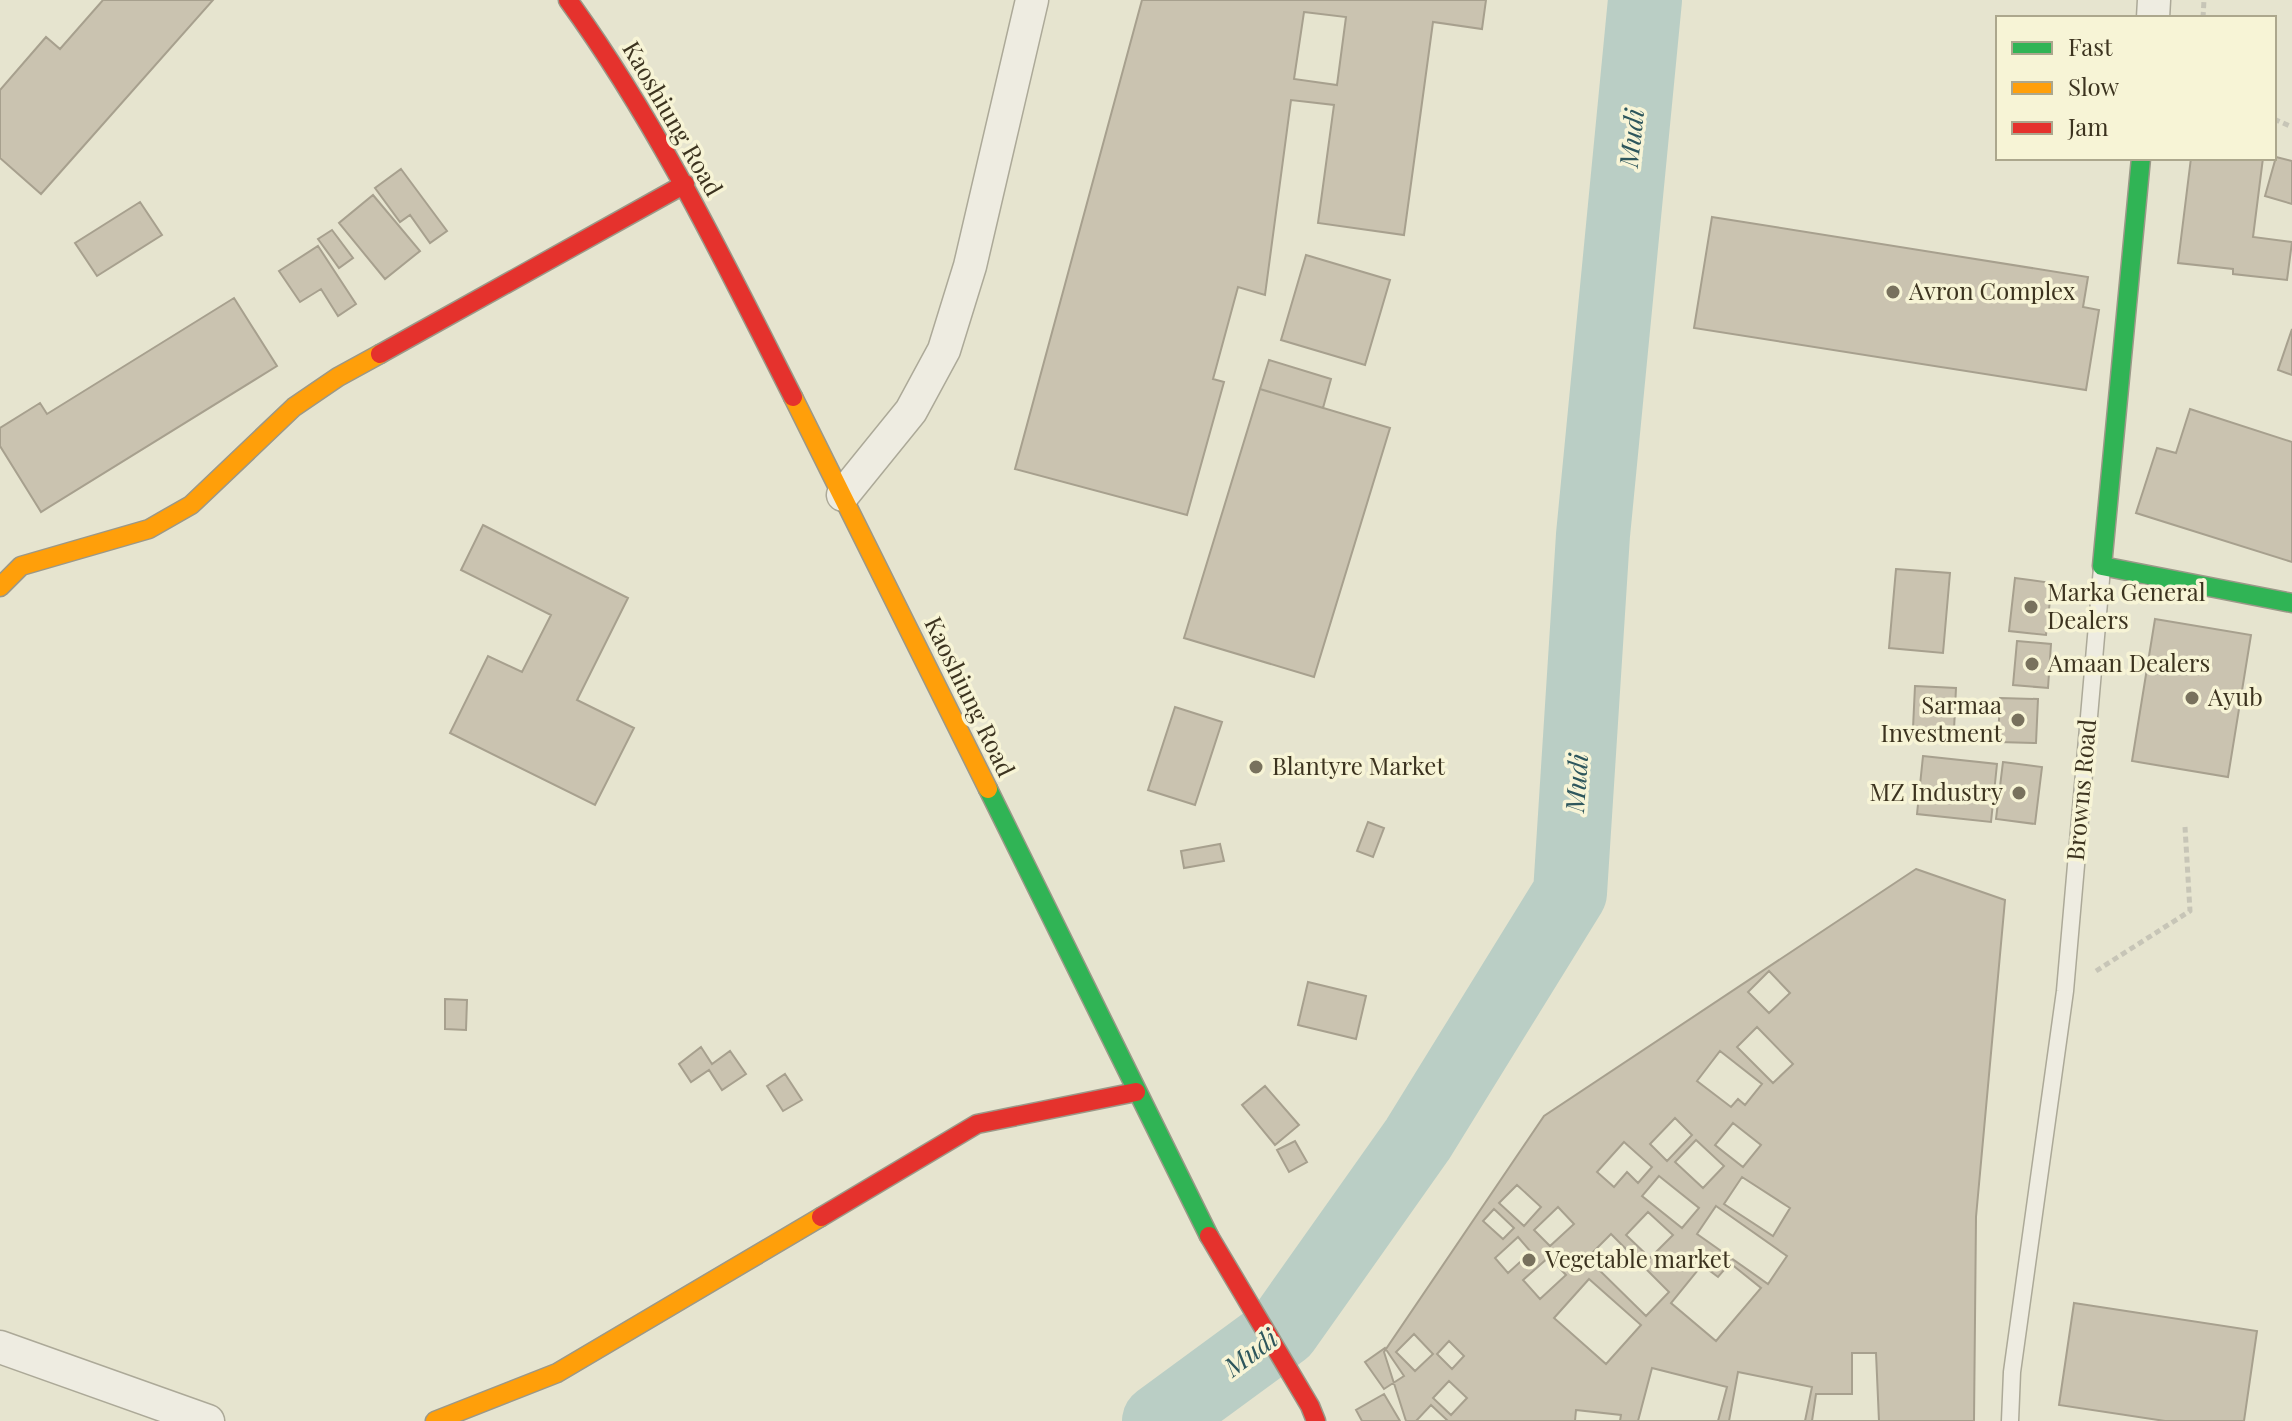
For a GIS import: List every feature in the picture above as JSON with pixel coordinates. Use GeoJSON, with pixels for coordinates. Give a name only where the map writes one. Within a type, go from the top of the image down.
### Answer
{"type":"FeatureCollection","features":[{"type":"Feature","properties":{"kind":"street","name":"Kaoshiung Road"},"geometry":{"type":"LineString","coordinates":[[568,0],[608,55],[685,184],[843,495],[1205,1230],[1313,1413]]}},
{"type":"Feature","properties":{"kind":"street"},"geometry":{"type":"LineString","coordinates":[[843,495],[911,411],[944,350],[970,266],[1032,0]]}},
{"type":"Feature","properties":{"kind":"street","name":"Browns Road"},"geometry":{"type":"LineString","coordinates":[[2102,566],[2141,160]]}},
{"type":"Feature","properties":{"kind":"street"},"geometry":{"type":"LineString","coordinates":[[0,587],[21,566],[149,529],[191,505],[294,407],[338,377],[685,184]]}},
{"type":"Feature","properties":{"kind":"street"},"geometry":{"type":"LineString","coordinates":[[2102,566],[2292,603]]}},
{"type":"Feature","properties":{"kind":"street"},"geometry":{"type":"LineString","coordinates":[[435,1421],[557,1373],[977,1124],[1136,1092]]}},
{"type":"Feature","properties":{"kind":"street"},"geometry":{"type":"LineString","coordinates":[[0,1347],[208,1421]]}},
{"type":"Feature","properties":{"kind":"lane","name":"Browns Road"},"geometry":{"type":"LineString","coordinates":[[2010,1421],[2012,1372],[2065,991],[2102,566]]}},
{"type":"Feature","properties":{"kind":"path"},"geometry":{"type":"LineString","coordinates":[[2065,991],[2190,911],[2185,827]]}},
{"type":"Feature","properties":{"kind":"building"},"geometry":{"type":"Polygon","coordinates":[[[103,0],[213,0],[41,194],[0,158],[0,90],[46,37],[60,49],[103,0]]]}},
{"type":"Feature","properties":{"kind":"building"},"geometry":{"type":"Polygon","coordinates":[[[1142,0],[1486,0],[1482,29],[1433,22],[1404,235],[1318,223],[1334,105],[1291,100],[1265,295],[1238,287],[1213,379],[1224,382],[1187,515],[1015,469],[1142,0]],[[1304,12],[1294,79],[1337,85],[1346,17],[1304,12]]]}},
{"type":"Feature","properties":{"kind":"building"},"geometry":{"type":"Polygon","coordinates":[[[2276,157],[2292,161],[2292,204],[2265,196],[2276,157]]]}},
{"type":"Feature","properties":{"kind":"building"},"geometry":{"type":"Polygon","coordinates":[[[2191,160],[2263,160],[2253,237],[2292,242],[2287,280],[2233,274],[2233,269],[2178,263],[2191,160]]]}},
{"type":"Feature","properties":{"kind":"building"},"geometry":{"type":"Polygon","coordinates":[[[401,169],[447,231],[430,243],[410,215],[400,222],[375,188],[401,169]]]}},
{"type":"Feature","properties":{"kind":"building"},"geometry":{"type":"Polygon","coordinates":[[[373,195],[420,251],[385,279],[339,223],[373,195]]]}},
{"type":"Feature","properties":{"kind":"building"},"geometry":{"type":"Polygon","coordinates":[[[140,202],[162,235],[97,276],[75,243],[140,202]]]}},
{"type":"Feature","properties":{"kind":"building","name":"Avron Complex"},"geometry":{"type":"Polygon","coordinates":[[[1712,217],[2088,277],[2083,307],[2099,310],[2086,390],[1694,328],[1712,217]]]}},
{"type":"Feature","properties":{"kind":"building"},"geometry":{"type":"Polygon","coordinates":[[[332,230],[353,258],[339,268],[318,239],[332,230]]]}},
{"type":"Feature","properties":{"kind":"building"},"geometry":{"type":"Polygon","coordinates":[[[318,246],[356,304],[338,316],[321,289],[300,302],[279,271],[318,246]]]}},
{"type":"Feature","properties":{"kind":"building"},"geometry":{"type":"Polygon","coordinates":[[[1306,255],[1390,280],[1365,365],[1281,340],[1306,255]]]}},
{"type":"Feature","properties":{"kind":"building"},"geometry":{"type":"Polygon","coordinates":[[[234,298],[277,366],[41,512],[0,446],[0,428],[40,403],[47,414],[234,298]]]}},
{"type":"Feature","properties":{"kind":"building"},"geometry":{"type":"Polygon","coordinates":[[[2292,329],[2292,375],[2278,370],[2292,329]]]}},
{"type":"Feature","properties":{"kind":"building"},"geometry":{"type":"Polygon","coordinates":[[[1269,360],[1331,379],[1323,408],[1260,389],[1269,360]]]}},
{"type":"Feature","properties":{"kind":"building"},"geometry":{"type":"Polygon","coordinates":[[[1260,389],[1390,428],[1314,677],[1184,638],[1260,389]]]}},
{"type":"Feature","properties":{"kind":"building"},"geometry":{"type":"Polygon","coordinates":[[[2190,409],[2292,442],[2292,562],[2136,513],[2157,448],[2176,453],[2190,409]]]}},
{"type":"Feature","properties":{"kind":"building"},"geometry":{"type":"Polygon","coordinates":[[[483,525],[628,598],[577,700],[634,728],[595,805],[450,733],[488,656],[522,672],[551,615],[461,570],[483,525]]]}},
{"type":"Feature","properties":{"kind":"building"},"geometry":{"type":"Polygon","coordinates":[[[1896,569],[1950,573],[1943,653],[1889,648],[1896,569]]]}},
{"type":"Feature","properties":{"kind":"building","name":"Marka General Dealers"},"geometry":{"type":"Polygon","coordinates":[[[2015,578],[2052,583],[2046,635],[2009,631],[2015,578]]]}},
{"type":"Feature","properties":{"kind":"building","name":"Ayub"},"geometry":{"type":"Polygon","coordinates":[[[2155,619],[2251,635],[2228,777],[2132,761],[2155,619]]]}},
{"type":"Feature","properties":{"kind":"building","name":"Amaan Dealers"},"geometry":{"type":"Polygon","coordinates":[[[2017,641],[2051,644],[2048,688],[2013,685],[2017,641]]]}},
{"type":"Feature","properties":{"kind":"building"},"geometry":{"type":"Polygon","coordinates":[[[1915,686],[1956,688],[1954,730],[1913,728],[1915,686]]]}},
{"type":"Feature","properties":{"kind":"building","name":"Sarmaa Investment"},"geometry":{"type":"Polygon","coordinates":[[[2000,698],[2038,699],[2036,743],[1998,742],[2000,698]]]}},
{"type":"Feature","properties":{"kind":"building"},"geometry":{"type":"Polygon","coordinates":[[[1175,707],[1222,722],[1195,805],[1148,790],[1175,707]]]}},
{"type":"Feature","properties":{"kind":"building"},"geometry":{"type":"Polygon","coordinates":[[[1923,756],[1997,764],[1991,822],[1917,814],[1923,756]]]}},
{"type":"Feature","properties":{"kind":"building","name":"MZ Industry"},"geometry":{"type":"Polygon","coordinates":[[[2003,762],[2042,767],[2035,824],[1996,819],[2003,762]]]}},
{"type":"Feature","properties":{"kind":"building"},"geometry":{"type":"Polygon","coordinates":[[[1368,822],[1384,828],[1373,857],[1357,851],[1368,822]]]}},
{"type":"Feature","properties":{"kind":"building"},"geometry":{"type":"Polygon","coordinates":[[[1220,844],[1224,861],[1184,868],[1181,851],[1220,844]]]}},
{"type":"Feature","properties":{"kind":"building"},"geometry":{"type":"Polygon","coordinates":[[[1916,869],[2005,900],[1976,1217],[1974,1421],[1406,1421],[1384,1352],[1544,1116],[1916,869]]]}},
{"type":"Feature","properties":{"kind":"building"},"geometry":{"type":"Polygon","coordinates":[[[1769,971],[1790,993],[1769,1013],[1748,992],[1769,971]]]}},
{"type":"Feature","properties":{"kind":"building"},"geometry":{"type":"Polygon","coordinates":[[[1308,982],[1366,996],[1356,1039],[1298,1025],[1308,982]]]}},
{"type":"Feature","properties":{"kind":"building"},"geometry":{"type":"Polygon","coordinates":[[[445,999],[467,1000],[466,1030],[445,1029],[445,999]]]}},
{"type":"Feature","properties":{"kind":"building"},"geometry":{"type":"Polygon","coordinates":[[[1757,1027],[1793,1064],[1773,1083],[1737,1047],[1757,1027]]]}},
{"type":"Feature","properties":{"kind":"building"},"geometry":{"type":"Polygon","coordinates":[[[701,1047],[712,1064],[730,1051],[746,1074],[722,1090],[709,1070],[691,1082],[679,1064],[701,1047]]]}},
{"type":"Feature","properties":{"kind":"building"},"geometry":{"type":"Polygon","coordinates":[[[1720,1051],[1762,1084],[1745,1105],[1738,1099],[1731,1107],[1697,1081],[1720,1051]]]}},
{"type":"Feature","properties":{"kind":"building"},"geometry":{"type":"Polygon","coordinates":[[[785,1074],[802,1100],[783,1111],[767,1086],[785,1074]]]}},
{"type":"Feature","properties":{"kind":"building"},"geometry":{"type":"Polygon","coordinates":[[[1265,1086],[1299,1125],[1275,1145],[1242,1105],[1265,1086]]]}},
{"type":"Feature","properties":{"kind":"building"},"geometry":{"type":"Polygon","coordinates":[[[1675,1118],[1692,1135],[1667,1161],[1650,1144],[1675,1118]]]}},
{"type":"Feature","properties":{"kind":"building"},"geometry":{"type":"Polygon","coordinates":[[[1733,1123],[1761,1145],[1743,1167],[1715,1145],[1733,1123]]]}},
{"type":"Feature","properties":{"kind":"building"},"geometry":{"type":"Polygon","coordinates":[[[1696,1140],[1724,1166],[1703,1188],[1675,1162],[1696,1140]]]}},
{"type":"Feature","properties":{"kind":"building"},"geometry":{"type":"Polygon","coordinates":[[[1295,1141],[1307,1162],[1289,1172],[1277,1150],[1295,1141]]]}},
{"type":"Feature","properties":{"kind":"building"},"geometry":{"type":"Polygon","coordinates":[[[1624,1142],[1652,1167],[1638,1183],[1627,1172],[1614,1187],[1597,1172],[1624,1142]]]}},
{"type":"Feature","properties":{"kind":"building"},"geometry":{"type":"Polygon","coordinates":[[[1659,1176],[1699,1208],[1682,1228],[1642,1196],[1659,1176]]]}},
{"type":"Feature","properties":{"kind":"building"},"geometry":{"type":"Polygon","coordinates":[[[1742,1177],[1790,1208],[1773,1236],[1724,1204],[1742,1177]]]}},
{"type":"Feature","properties":{"kind":"building"},"geometry":{"type":"Polygon","coordinates":[[[1517,1185],[1541,1207],[1524,1226],[1499,1203],[1517,1185]]]}},
{"type":"Feature","properties":{"kind":"building"},"geometry":{"type":"Polygon","coordinates":[[[1716,1206],[1787,1256],[1768,1284],[1697,1234],[1716,1206]]]}},
{"type":"Feature","properties":{"kind":"building"},"geometry":{"type":"Polygon","coordinates":[[[1558,1207],[1574,1224],[1550,1246],[1534,1230],[1558,1207]]]}},
{"type":"Feature","properties":{"kind":"building"},"geometry":{"type":"Polygon","coordinates":[[[1494,1209],[1514,1228],[1503,1239],[1483,1221],[1494,1209]]]}},
{"type":"Feature","properties":{"kind":"building"},"geometry":{"type":"Polygon","coordinates":[[[1648,1212],[1673,1235],[1650,1258],[1626,1235],[1648,1212]]]}},
{"type":"Feature","properties":{"kind":"building"},"geometry":{"type":"Polygon","coordinates":[[[1611,1234],[1669,1292],[1646,1316],[1587,1258],[1611,1234]]]}},
{"type":"Feature","properties":{"kind":"building"},"geometry":{"type":"Polygon","coordinates":[[[1518,1237],[1531,1252],[1508,1273],[1495,1258],[1518,1237]]]}},
{"type":"Feature","properties":{"kind":"building"},"geometry":{"type":"Polygon","coordinates":[[[1549,1257],[1566,1275],[1540,1299],[1523,1280],[1549,1257]]]}},
{"type":"Feature","properties":{"kind":"building"},"geometry":{"type":"Polygon","coordinates":[[[1730,1263],[1761,1288],[1716,1341],[1671,1303],[1702,1265],[1718,1277],[1730,1263]]]}},
{"type":"Feature","properties":{"kind":"building"},"geometry":{"type":"Polygon","coordinates":[[[1589,1279],[1641,1325],[1606,1364],[1554,1318],[1589,1279]]]}},
{"type":"Feature","properties":{"kind":"building"},"geometry":{"type":"Polygon","coordinates":[[[2074,1303],[2257,1331],[2244,1421],[2165,1421],[2059,1405],[2074,1303]]]}},
{"type":"Feature","properties":{"kind":"building"},"geometry":{"type":"Polygon","coordinates":[[[1414,1334],[1433,1354],[1415,1371],[1396,1352],[1414,1334]]]}},
{"type":"Feature","properties":{"kind":"building"},"geometry":{"type":"Polygon","coordinates":[[[1449,1341],[1464,1356],[1452,1369],[1437,1354],[1449,1341]]]}},
{"type":"Feature","properties":{"kind":"building"},"geometry":{"type":"Polygon","coordinates":[[[1385,1348],[1404,1376],[1384,1389],[1365,1362],[1385,1348]]]}},
{"type":"Feature","properties":{"kind":"building"},"geometry":{"type":"Polygon","coordinates":[[[1852,1353],[1876,1353],[1879,1421],[1812,1421],[1816,1394],[1852,1394],[1852,1353]]]}},
{"type":"Feature","properties":{"kind":"building"},"geometry":{"type":"Polygon","coordinates":[[[1652,1368],[1727,1387],[1718,1421],[1638,1421],[1652,1368]]]}},
{"type":"Feature","properties":{"kind":"building"},"geometry":{"type":"Polygon","coordinates":[[[1738,1372],[1812,1387],[1805,1421],[1729,1421],[1738,1372]]]}},
{"type":"Feature","properties":{"kind":"building"},"geometry":{"type":"Polygon","coordinates":[[[1449,1381],[1467,1398],[1451,1415],[1433,1398],[1449,1381]]]}},
{"type":"Feature","properties":{"kind":"building"},"geometry":{"type":"Polygon","coordinates":[[[1384,1394],[1400,1421],[1362,1421],[1356,1410],[1384,1394]]]}},
{"type":"Feature","properties":{"kind":"building"},"geometry":{"type":"Polygon","coordinates":[[[1431,1405],[1448,1421],[1416,1421],[1431,1405]]]}},
{"type":"Feature","properties":{"kind":"building"},"geometry":{"type":"Polygon","coordinates":[[[1576,1410],[1621,1415],[1620,1421],[1575,1421],[1576,1410]]]}},
{"type":"Feature","properties":{"kind":"waterway","name":"Mudi"},"geometry":{"type":"LineString","coordinates":[[1159,1421],[1283,1330],[1418,1139],[1570,893],[1593,535],[1645,0]]}},
{"type":"Feature","properties":{"kind":"traffic: fast"},"geometry":{"type":"LineString","coordinates":[[2141,160],[2102,566],[2292,603]]}},
{"type":"Feature","properties":{"kind":"traffic: fast"},"geometry":{"type":"LineString","coordinates":[[988,789],[1209,1236]]}},
{"type":"Feature","properties":{"kind":"traffic: slow"},"geometry":{"type":"LineString","coordinates":[[0,587],[21,566],[149,529],[191,505],[294,407],[338,377],[380,354]]}},
{"type":"Feature","properties":{"kind":"traffic: slow"},"geometry":{"type":"LineString","coordinates":[[793,397],[988,789]]}},
{"type":"Feature","properties":{"kind":"traffic: slow"},"geometry":{"type":"LineString","coordinates":[[435,1421],[557,1373],[821,1217]]}},
{"type":"Feature","properties":{"kind":"traffic: jam"},"geometry":{"type":"LineString","coordinates":[[568,0],[661,144],[793,397]]}},
{"type":"Feature","properties":{"kind":"traffic: jam"},"geometry":{"type":"LineString","coordinates":[[380,354],[685,184]]}},
{"type":"Feature","properties":{"kind":"traffic: jam"},"geometry":{"type":"LineString","coordinates":[[821,1217],[977,1124],[1136,1092]]}},
{"type":"Feature","properties":{"kind":"traffic: jam"},"geometry":{"type":"LineString","coordinates":[[1209,1236],[1316,1421]]}},
{"type":"Feature","properties":{"kind":"place","name":"Avron Complex"},"geometry":{"type":"Point","coordinates":[1893,292]}},
{"type":"Feature","properties":{"kind":"place","name":"Marka General Dealers"},"geometry":{"type":"Point","coordinates":[2031,607]}},
{"type":"Feature","properties":{"kind":"place","name":"Amaan Dealers"},"geometry":{"type":"Point","coordinates":[2032,664]}},
{"type":"Feature","properties":{"kind":"place","name":"Ayub"},"geometry":{"type":"Point","coordinates":[2192,698]}},
{"type":"Feature","properties":{"kind":"place","name":"Sarmaa Investment"},"geometry":{"type":"Point","coordinates":[2018,720]}},
{"type":"Feature","properties":{"kind":"place","name":"Blantyre Market"},"geometry":{"type":"Point","coordinates":[1256,767]}},
{"type":"Feature","properties":{"kind":"place","name":"MZ Industry"},"geometry":{"type":"Point","coordinates":[2019,793]}},
{"type":"Feature","properties":{"kind":"place","name":"Vegetable market"},"geometry":{"type":"Point","coordinates":[1529,1260]}}]}
